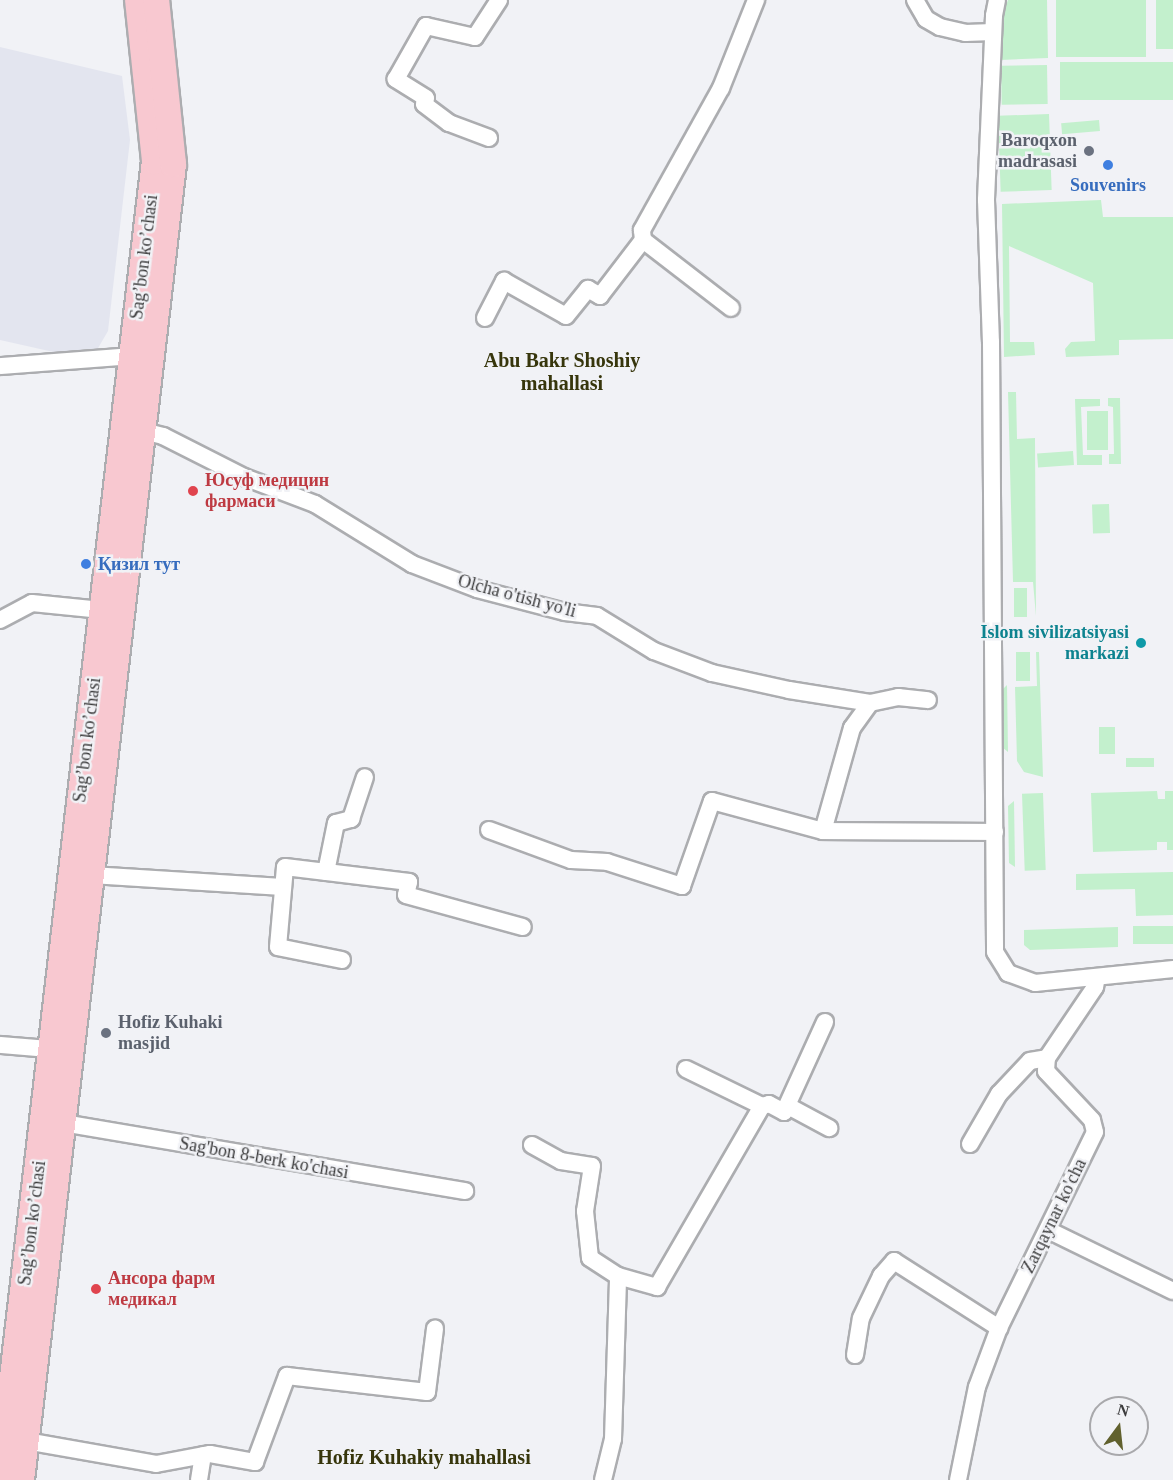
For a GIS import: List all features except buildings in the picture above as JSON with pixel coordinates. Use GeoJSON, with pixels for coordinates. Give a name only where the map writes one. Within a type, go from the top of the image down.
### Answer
{"type":"FeatureCollection","features":[{"type":"Feature","properties":{"kind":"main road","name":"Sag’bon ko’chasi"},"geometry":{"type":"LineString","coordinates":[[133,429],[132,356],[145,331],[155,161],[138,0]]}},
{"type":"Feature","properties":{"kind":"main road","name":"Sag’bon ko’chasi"},"geometry":{"type":"LineString","coordinates":[[1,1480],[33,1230],[50,1050],[145,331],[174,164],[156,0]]}},
{"type":"Feature","properties":{"kind":"main road","name":"Sag’bon ko’chasi"},"geometry":{"type":"LineString","coordinates":[[21,1480],[92,875],[110,599]]}},
{"type":"Feature","properties":{"kind":"street"},"geometry":{"type":"LineString","coordinates":[[489,138],[450,123],[424,104],[426,98],[396,79],[426,26],[475,37],[499,0]]}},
{"type":"Feature","properties":{"kind":"street"},"geometry":{"type":"LineString","coordinates":[[731,308],[644,240],[642,230],[721,88],[756,0]]}},
{"type":"Feature","properties":{"kind":"street"},"geometry":{"type":"LineString","coordinates":[[915,0],[927,19],[940,27],[965,33],[993,32]]}},
{"type":"Feature","properties":{"kind":"street"},"geometry":{"type":"LineString","coordinates":[[998,0],[993,32],[986,208],[995,951],[1000,964],[1017,979],[1035,983],[1173,969]]}},
{"type":"Feature","properties":{"kind":"street"},"geometry":{"type":"LineString","coordinates":[[485,318],[504,280],[568,316],[588,289],[600,296],[644,240]]}},
{"type":"Feature","properties":{"kind":"street"},"geometry":{"type":"LineString","coordinates":[[0,366],[132,356]]}},
{"type":"Feature","properties":{"kind":"street","name":"Olcha o'tish yo'li"},"geometry":{"type":"LineString","coordinates":[[133,429],[186,446],[244,477],[315,504],[412,564],[450,579],[565,612],[597,615],[654,651],[712,673],[870,703],[898,697],[928,700]]}},
{"type":"Feature","properties":{"kind":"street"},"geometry":{"type":"LineString","coordinates":[[0,620],[32,603],[110,599]]}},
{"type":"Feature","properties":{"kind":"street"},"geometry":{"type":"LineString","coordinates":[[823,831],[852,728],[870,703]]}},
{"type":"Feature","properties":{"kind":"street"},"geometry":{"type":"LineString","coordinates":[[326,872],[336,822],[351,819],[365,777]]}},
{"type":"Feature","properties":{"kind":"street"},"geometry":{"type":"LineString","coordinates":[[489,830],[571,860],[607,862],[682,886],[712,801],[823,831],[995,832]]}},
{"type":"Feature","properties":{"kind":"street"},"geometry":{"type":"LineString","coordinates":[[342,960],[278,947],[285,867],[409,882],[406,896],[523,927]]}},
{"type":"Feature","properties":{"kind":"street"},"geometry":{"type":"LineString","coordinates":[[92,875],[283,887]]}},
{"type":"Feature","properties":{"kind":"street"},"geometry":{"type":"LineString","coordinates":[[970,1144],[999,1094],[1030,1061],[1047,1058],[1095,987],[1097,977]]}},
{"type":"Feature","properties":{"kind":"street"},"geometry":{"type":"LineString","coordinates":[[686,1069],[762,1106],[770,1104],[784,1112],[825,1022]]}},
{"type":"Feature","properties":{"kind":"street"},"geometry":{"type":"LineString","coordinates":[[0,1045],[50,1050]]}},
{"type":"Feature","properties":{"kind":"street","name":"Zarqaynar ko'cha"},"geometry":{"type":"LineString","coordinates":[[958,1480],[977,1388],[999,1328],[1095,1132],[1092,1120],[1046,1071],[1047,1058]]}},
{"type":"Feature","properties":{"kind":"street"},"geometry":{"type":"LineString","coordinates":[[532,1145],[561,1161],[592,1166],[585,1211],[590,1258],[618,1276],[657,1287],[762,1106]]}},
{"type":"Feature","properties":{"kind":"street"},"geometry":{"type":"LineString","coordinates":[[788,1106],[830,1128]]}},
{"type":"Feature","properties":{"kind":"street","name":"Sag'bon 8-berk ko'chasi"},"geometry":{"type":"LineString","coordinates":[[63,1123],[465,1191]]}},
{"type":"Feature","properties":{"kind":"street"},"geometry":{"type":"LineString","coordinates":[[1048,1230],[1173,1291]]}},
{"type":"Feature","properties":{"kind":"street"},"geometry":{"type":"LineString","coordinates":[[855,1355],[861,1318],[880,1276],[894,1262],[999,1328]]}},
{"type":"Feature","properties":{"kind":"street"},"geometry":{"type":"LineString","coordinates":[[603,1480],[613,1439],[618,1276]]}},
{"type":"Feature","properties":{"kind":"street"},"geometry":{"type":"LineString","coordinates":[[26,1441],[156,1464],[203,1455],[257,1460],[287,1376],[427,1392],[435,1329]]}},
{"type":"Feature","properties":{"kind":"street"},"geometry":{"type":"LineString","coordinates":[[199,1480],[203,1455]]}},
{"type":"Feature","properties":{"kind":"shaded area"},"geometry":{"type":"Polygon","coordinates":[[[0,47],[122,76],[130,140],[108,331],[94,355],[58,353],[0,340],[0,47]]]}},
{"type":"Feature","properties":{"kind":"green space"},"geometry":{"type":"Polygon","coordinates":[[[1008,0],[1047,0],[1048,58],[1000,60],[1002,16],[1008,0]]]}},
{"type":"Feature","properties":{"kind":"green space"},"geometry":{"type":"Polygon","coordinates":[[[1056,0],[1146,0],[1146,57],[1056,57],[1056,0]]]}},
{"type":"Feature","properties":{"kind":"green space"},"geometry":{"type":"Polygon","coordinates":[[[1156,0],[1173,0],[1173,49],[1156,49],[1156,0]]]}},
{"type":"Feature","properties":{"kind":"green space"},"geometry":{"type":"Polygon","coordinates":[[[1060,62],[1173,62],[1173,100],[1060,100],[1060,62]]]}},
{"type":"Feature","properties":{"kind":"green space"},"geometry":{"type":"Polygon","coordinates":[[[1047,65],[1048,104],[1002,105],[1001,66],[1047,65]]]}},
{"type":"Feature","properties":{"kind":"green space"},"geometry":{"type":"Polygon","coordinates":[[[1049,114],[1052,190],[1001,192],[998,116],[1049,114]]]}},
{"type":"Feature","properties":{"kind":"green space"},"geometry":{"type":"Polygon","coordinates":[[[1099,120],[1100,131],[1062,134],[1061,123],[1099,120]]]}},
{"type":"Feature","properties":{"kind":"green space"},"geometry":{"type":"Polygon","coordinates":[[[1101,200],[1103,217],[1173,217],[1173,339],[1119,340],[1119,355],[1066,357],[1065,349],[1071,342],[1095,341],[1093,283],[1009,246],[1010,342],[1034,342],[1035,355],[1004,357],[1002,204],[1101,200]]]}},
{"type":"Feature","properties":{"kind":"green space"},"geometry":{"type":"Polygon","coordinates":[[[1008,392],[1016,392],[1017,439],[1035,438],[1036,616],[1033,582],[1013,582],[1008,392]]]}},
{"type":"Feature","properties":{"kind":"green space"},"geometry":{"type":"Polygon","coordinates":[[[1108,398],[1120,398],[1121,464],[1109,464],[1109,454],[1114,454],[1113,407],[1108,406],[1108,398]]]}},
{"type":"Feature","properties":{"kind":"green space"},"geometry":{"type":"Polygon","coordinates":[[[1075,399],[1100,399],[1100,406],[1081,407],[1083,455],[1102,455],[1102,465],[1077,465],[1075,399]]]}},
{"type":"Feature","properties":{"kind":"green space"},"geometry":{"type":"Polygon","coordinates":[[[1087,411],[1108,411],[1108,450],[1087,450],[1087,411]]]}},
{"type":"Feature","properties":{"kind":"green space"},"geometry":{"type":"Polygon","coordinates":[[[1073,451],[1074,465],[1038,467],[1037,454],[1073,451]]]}},
{"type":"Feature","properties":{"kind":"green space"},"geometry":{"type":"Polygon","coordinates":[[[1109,504],[1110,533],[1093,534],[1092,505],[1109,504]]]}},
{"type":"Feature","properties":{"kind":"green space"},"geometry":{"type":"Polygon","coordinates":[[[1014,588],[1027,588],[1027,617],[1014,617],[1014,588]]]}},
{"type":"Feature","properties":{"kind":"green space"},"geometry":{"type":"Polygon","coordinates":[[[1016,652],[1030,652],[1030,681],[1016,681],[1016,652]]]}},
{"type":"Feature","properties":{"kind":"green space"},"geometry":{"type":"Polygon","coordinates":[[[1036,652],[1039,652],[1043,777],[1024,772],[1017,761],[1015,687],[1037,686],[1036,652]]]}},
{"type":"Feature","properties":{"kind":"green space"},"geometry":{"type":"Polygon","coordinates":[[[1007,685],[1008,752],[1002,747],[1001,691],[1007,685]]]}},
{"type":"Feature","properties":{"kind":"green space"},"geometry":{"type":"Polygon","coordinates":[[[1099,727],[1115,727],[1115,754],[1099,754],[1099,727]]]}},
{"type":"Feature","properties":{"kind":"green space"},"geometry":{"type":"Polygon","coordinates":[[[1126,758],[1154,758],[1154,767],[1126,767],[1126,758]]]}},
{"type":"Feature","properties":{"kind":"green space"},"geometry":{"type":"Polygon","coordinates":[[[1157,791],[1158,799],[1165,799],[1165,791],[1173,791],[1173,850],[1167,850],[1167,842],[1157,842],[1157,850],[1093,852],[1091,793],[1157,791]]]}},
{"type":"Feature","properties":{"kind":"green space"},"geometry":{"type":"Polygon","coordinates":[[[1043,793],[1046,870],[1025,871],[1022,794],[1043,793]]]}},
{"type":"Feature","properties":{"kind":"green space"},"geometry":{"type":"Polygon","coordinates":[[[1014,801],[1015,867],[1009,863],[1008,806],[1014,801]]]}},
{"type":"Feature","properties":{"kind":"green space"},"geometry":{"type":"Polygon","coordinates":[[[1173,872],[1173,915],[1136,916],[1135,889],[1076,890],[1076,874],[1173,872]]]}},
{"type":"Feature","properties":{"kind":"green space"},"geometry":{"type":"Polygon","coordinates":[[[1133,926],[1173,926],[1173,944],[1133,944],[1133,926]]]}},
{"type":"Feature","properties":{"kind":"green space"},"geometry":{"type":"Polygon","coordinates":[[[1118,927],[1118,947],[1030,950],[1024,945],[1024,930],[1118,927]]]}},
{"type":"Feature","properties":{"kind":"place","name":"Baroqxon madrasasi"},"geometry":{"type":"Point","coordinates":[1089,151]}},
{"type":"Feature","properties":{"kind":"place","name":"Souvenirs"},"geometry":{"type":"Point","coordinates":[1108,165]}},
{"type":"Feature","properties":{"kind":"place","name":"Юсуф медицин фармаси"},"geometry":{"type":"Point","coordinates":[193,491]}},
{"type":"Feature","properties":{"kind":"place","name":"Қизил тут"},"geometry":{"type":"Point","coordinates":[86,564]}},
{"type":"Feature","properties":{"kind":"place","name":"Islom sivilizatsiyasi markazi"},"geometry":{"type":"Point","coordinates":[1141,643]}},
{"type":"Feature","properties":{"kind":"place","name":"Hofiz Kuhaki masjid"},"geometry":{"type":"Point","coordinates":[106,1033]}},
{"type":"Feature","properties":{"kind":"place","name":"Ансора фарм медикал"},"geometry":{"type":"Point","coordinates":[96,1289]}},
{"type":"Feature","properties":{"kind":"district","name":"Abu Bakr Shoshiy mahallasi"},"geometry":{"type":"Point","coordinates":[562,372]}},
{"type":"Feature","properties":{"kind":"district","name":"Hofiz Kuhakiy mahallasi"},"geometry":{"type":"Point","coordinates":[424,1457]}}]}
